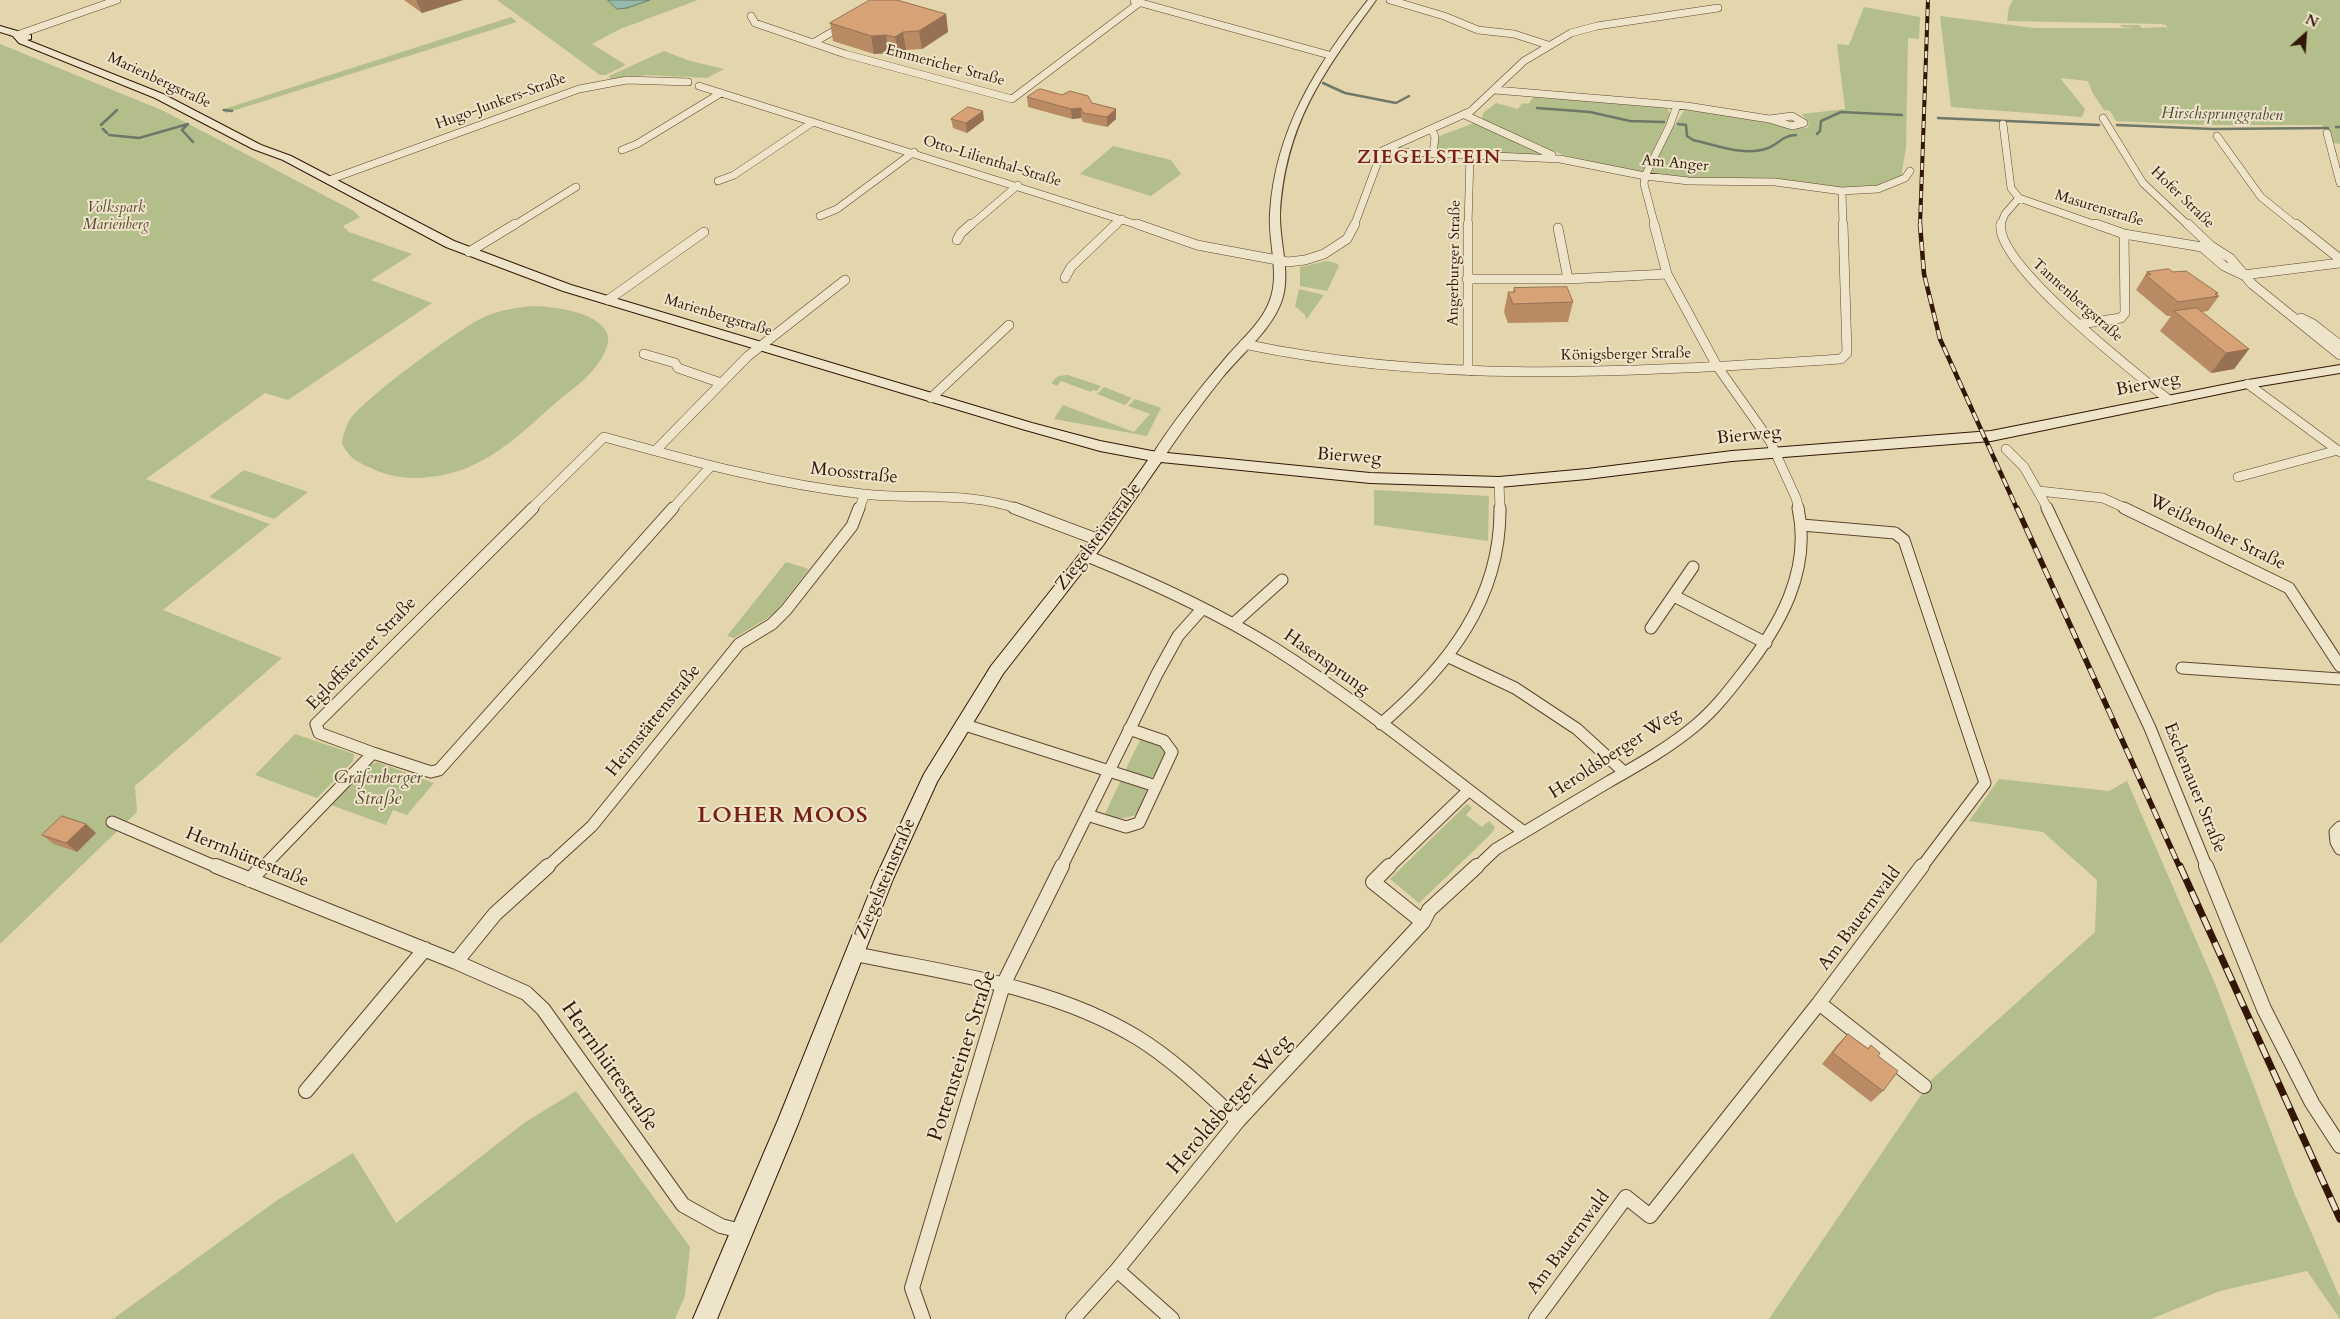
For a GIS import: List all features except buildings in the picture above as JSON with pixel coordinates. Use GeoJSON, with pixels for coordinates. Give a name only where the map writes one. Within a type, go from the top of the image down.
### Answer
{"type":"FeatureCollection","features":[{"type":"Feature","properties":{"kind":"main road","name":"Marienbergstraße"},"geometry":{"type":"LineString","coordinates":[[0,29],[38,41],[171,94],[251,135],[287,158],[435,237],[539,278],[1068,438],[1158,457]]}},
{"type":"Feature","properties":{"kind":"main road","name":"Marienbergstraße"},"geometry":{"type":"LineString","coordinates":[[17,35],[22,42],[165,98],[257,147],[287,158]]}},
{"type":"Feature","properties":{"kind":"main road"},"geometry":{"type":"LineString","coordinates":[[125,81],[139,80]]}},
{"type":"Feature","properties":{"kind":"main road","name":"Bierweg"},"geometry":{"type":"LineString","coordinates":[[1158,457],[1323,474],[1499,482],[1587,474],[1776,452],[1991,436],[2248,384],[2340,369]]}},
{"type":"Feature","properties":{"kind":"main road","name":"Ziegelsteinstraße"},"geometry":{"type":"LineString","coordinates":[[704,1319],[914,812],[962,724],[997,670],[1087,556],[1158,457]]}},
{"type":"Feature","properties":{"kind":"street"},"geometry":{"type":"LineString","coordinates":[[17,35],[116,0]]}},
{"type":"Feature","properties":{"kind":"street"},"geometry":{"type":"LineString","coordinates":[[1129,0],[1329,55]]}},
{"type":"Feature","properties":{"kind":"street","name":"Ziegelsteinstraße"},"geometry":{"type":"LineString","coordinates":[[1158,457],[1188,413],[1266,317],[1276,298],[1277,260],[1274,220],[1282,159],[1300,107],[1329,55],[1372,0]]}},
{"type":"Feature","properties":{"kind":"street"},"geometry":{"type":"LineString","coordinates":[[1390,0],[1444,16],[1478,30],[1514,34],[1548,46]]}},
{"type":"Feature","properties":{"kind":"street","name":"Emmericher Straße"},"geometry":{"type":"LineString","coordinates":[[751,16],[754,22],[845,54],[1012,98],[1139,3]]}},
{"type":"Feature","properties":{"kind":"street"},"geometry":{"type":"LineString","coordinates":[[1277,260],[1305,260],[1324,254],[1344,242],[1358,218],[1382,151],[1465,115],[1495,90],[1524,61],[1548,46],[1584,29],[1718,8]]}},
{"type":"Feature","properties":{"kind":"street"},"geometry":{"type":"LineString","coordinates":[[813,43],[850,22]]}},
{"type":"Feature","properties":{"kind":"street","name":"Hugo-Junkers-Straße"},"geometry":{"type":"LineString","coordinates":[[329,180],[579,89],[627,80],[688,82]]}},
{"type":"Feature","properties":{"kind":"street","name":"Otto-Lilienthal-Straße"},"geometry":{"type":"LineString","coordinates":[[699,86],[1018,185],[1197,245],[1277,260]]}},
{"type":"Feature","properties":{"kind":"street"},"geometry":{"type":"LineString","coordinates":[[1495,90],[1677,105],[1769,119]]}},
{"type":"Feature","properties":{"kind":"street"},"geometry":{"type":"LineString","coordinates":[[622,150],[637,144],[721,93]]}},
{"type":"Feature","properties":{"kind":"street"},"geometry":{"type":"LineString","coordinates":[[1645,176],[1670,125],[1677,105]]}},
{"type":"Feature","properties":{"kind":"street"},"geometry":{"type":"LineString","coordinates":[[1465,115],[1560,159]]}},
{"type":"Feature","properties":{"kind":"street","name":"Hofer Straße"},"geometry":{"type":"LineString","coordinates":[[2102,118],[2143,183],[2211,246]]}},
{"type":"Feature","properties":{"kind":"street"},"geometry":{"type":"LineString","coordinates":[[718,181],[734,175],[813,122]]}},
{"type":"Feature","properties":{"kind":"street"},"geometry":{"type":"LineString","coordinates":[[2003,124],[2011,188],[2019,198]]}},
{"type":"Feature","properties":{"kind":"street"},"geometry":{"type":"LineString","coordinates":[[1432,130],[1435,137],[1433,154]]}},
{"type":"Feature","properties":{"kind":"street"},"geometry":{"type":"LineString","coordinates":[[2327,133],[2340,183]]}},
{"type":"Feature","properties":{"kind":"street"},"geometry":{"type":"LineString","coordinates":[[2217,136],[2261,197],[2340,261]]}},
{"type":"Feature","properties":{"kind":"street","name":"Am Anger"},"geometry":{"type":"LineString","coordinates":[[1382,151],[1560,159],[1645,176],[1689,181],[1775,182],[1842,191],[1878,189],[1905,178],[1910,171]]}},
{"type":"Feature","properties":{"kind":"street"},"geometry":{"type":"LineString","coordinates":[[820,216],[837,209],[914,152]]}},
{"type":"Feature","properties":{"kind":"street","name":"Angerburger Straße"},"geometry":{"type":"LineString","coordinates":[[1468,370],[1470,156]]}},
{"type":"Feature","properties":{"kind":"street","name":"Heroldsberger Weg"},"geometry":{"type":"LineString","coordinates":[[1074,1319],[1117,1270],[1238,1121],[1423,922],[1429,910],[1496,850],[1661,751],[1696,725],[1721,701],[1766,643],[1784,610],[1801,558],[1802,525],[1796,498],[1776,452],[1764,431],[1717,366],[1667,274],[1644,184],[1645,176]]}},
{"type":"Feature","properties":{"kind":"street"},"geometry":{"type":"LineString","coordinates":[[957,240],[961,233],[1018,185]]}},
{"type":"Feature","properties":{"kind":"street"},"geometry":{"type":"LineString","coordinates":[[469,252],[576,187]]}},
{"type":"Feature","properties":{"kind":"street","name":"Königsberger Straße"},"geometry":{"type":"LineString","coordinates":[[1244,344],[1361,364],[1468,370],[1626,370],[1841,359],[1847,353],[1842,191]]}},
{"type":"Feature","properties":{"kind":"street","name":"Masurenstraße"},"geometry":{"type":"LineString","coordinates":[[2019,198],[2124,234],[2202,247]]}},
{"type":"Feature","properties":{"kind":"street","name":"Tannenbergstraße"},"geometry":{"type":"LineString","coordinates":[[2019,198],[2000,220],[2000,234],[2012,259],[2032,282],[2169,400]]}},
{"type":"Feature","properties":{"kind":"street"},"geometry":{"type":"LineString","coordinates":[[1065,278],[1071,267],[1122,219]]}},
{"type":"Feature","properties":{"kind":"street"},"geometry":{"type":"LineString","coordinates":[[1558,228],[1568,278]]}},
{"type":"Feature","properties":{"kind":"street"},"geometry":{"type":"LineString","coordinates":[[608,300],[704,232]]}},
{"type":"Feature","properties":{"kind":"street"},"geometry":{"type":"LineString","coordinates":[[2080,324],[2121,318],[2125,313],[2124,234]]}},
{"type":"Feature","properties":{"kind":"street","name":"Hofer Straße"},"geometry":{"type":"LineString","coordinates":[[2202,247],[2211,246],[2218,248],[2240,265],[2243,275]]}},
{"type":"Feature","properties":{"kind":"street","name":"Hofer Straße"},"geometry":{"type":"LineString","coordinates":[[2202,247],[2224,266],[2243,275],[2340,356]]}},
{"type":"Feature","properties":{"kind":"street"},"geometry":{"type":"LineString","coordinates":[[2243,275],[2340,261]]}},
{"type":"Feature","properties":{"kind":"street"},"geometry":{"type":"LineString","coordinates":[[1468,279],[1568,278],[1667,274]]}},
{"type":"Feature","properties":{"kind":"street"},"geometry":{"type":"LineString","coordinates":[[656,450],[760,346],[845,280]]}},
{"type":"Feature","properties":{"kind":"street","name":"Hofer Straße"},"geometry":{"type":"LineString","coordinates":[[2292,315],[2313,324],[2340,345]]}},
{"type":"Feature","properties":{"kind":"street"},"geometry":{"type":"LineString","coordinates":[[931,398],[1009,325]]}},
{"type":"Feature","properties":{"kind":"street"},"geometry":{"type":"LineString","coordinates":[[644,354],[675,363],[678,368],[721,383]]}},
{"type":"Feature","properties":{"kind":"street"},"geometry":{"type":"LineString","coordinates":[[2248,384],[2339,451]]}},
{"type":"Feature","properties":{"kind":"street","name":"Moosstraße"},"geometry":{"type":"LineString","coordinates":[[604,437],[710,466],[778,482],[865,494],[981,500],[1006,505],[1099,540]]}},
{"type":"Feature","properties":{"kind":"street","name":"Egloffsteiner Straße"},"geometry":{"type":"LineString","coordinates":[[373,753],[319,733],[316,724],[604,437]]}},
{"type":"Feature","properties":{"kind":"street","name":"Eschenauer Straße"},"geometry":{"type":"LineString","coordinates":[[2006,449],[2024,467],[2038,491],[2147,720],[2184,806],[2264,1009],[2312,1103],[2339,1142]]}},
{"type":"Feature","properties":{"kind":"street"},"geometry":{"type":"LineString","coordinates":[[2238,477],[2339,451]]}},
{"type":"Feature","properties":{"kind":"street"},"geometry":{"type":"LineString","coordinates":[[250,880],[373,753],[431,772],[439,770],[710,466]]}},
{"type":"Feature","properties":{"kind":"street"},"geometry":{"type":"LineString","coordinates":[[1381,724],[1428,682],[1467,632],[1497,556],[1499,539],[1499,482]]}},
{"type":"Feature","properties":{"kind":"street","name":"Weißenoher Straße"},"geometry":{"type":"LineString","coordinates":[[2038,491],[2103,498],[2289,588],[2340,666]]}},
{"type":"Feature","properties":{"kind":"street","name":"Heimstättenstraße"},"geometry":{"type":"LineString","coordinates":[[456,962],[495,914],[592,826],[738,644],[772,624],[786,610],[852,526],[865,494]]}},
{"type":"Feature","properties":{"kind":"street","name":"Am Bauernwald"},"geometry":{"type":"LineString","coordinates":[[1536,1319],[1626,1197],[1650,1216],[1819,1004],[1985,783],[1904,540],[1895,533],[1802,525]]}},
{"type":"Feature","properties":{"kind":"street","name":"Hasensprung"},"geometry":{"type":"LineString","coordinates":[[1087,556],[1140,578],[1233,624],[1317,677],[1524,832]]}},
{"type":"Feature","properties":{"kind":"street"},"geometry":{"type":"LineString","coordinates":[[1651,628],[1693,568]]}},
{"type":"Feature","properties":{"kind":"street"},"geometry":{"type":"LineString","coordinates":[[1233,624],[1282,580]]}},
{"type":"Feature","properties":{"kind":"street"},"geometry":{"type":"LineString","coordinates":[[1674,596],[1766,643]]}},
{"type":"Feature","properties":{"kind":"street","name":"Pottensteiner Straße"},"geometry":{"type":"LineString","coordinates":[[923,1319],[912,1288],[1003,985],[1108,770],[1178,636],[1202,608]]}},
{"type":"Feature","properties":{"kind":"street"},"geometry":{"type":"LineString","coordinates":[[1449,657],[1515,688],[1577,728],[1624,772]]}},
{"type":"Feature","properties":{"kind":"street"},"geometry":{"type":"LineString","coordinates":[[2182,668],[2340,680]]}},
{"type":"Feature","properties":{"kind":"street"},"geometry":{"type":"LineString","coordinates":[[962,724],[1156,786]]}},
{"type":"Feature","properties":{"kind":"street"},"geometry":{"type":"LineString","coordinates":[[1087,815],[1126,827],[1139,824],[1172,752],[1164,741],[1129,729]]}},
{"type":"Feature","properties":{"kind":"street"},"geometry":{"type":"LineString","coordinates":[[1423,922],[1373,882],[1468,791]]}},
{"type":"Feature","properties":{"kind":"street","name":"Herrnhüttestraße"},"geometry":{"type":"LineString","coordinates":[[112,822],[250,880],[425,949],[526,993],[544,1009],[683,1205],[721,1226],[741,1232]]}},
{"type":"Feature","properties":{"kind":"street"},"geometry":{"type":"LineString","coordinates":[[2340,826],[2335,832],[2336,842],[2340,850]]}},
{"type":"Feature","properties":{"kind":"street"},"geometry":{"type":"LineString","coordinates":[[306,1091],[425,949]]}},
{"type":"Feature","properties":{"kind":"street"},"geometry":{"type":"LineString","coordinates":[[855,954],[1003,985],[1079,1008],[1138,1038],[1167,1058],[1238,1121]]}},
{"type":"Feature","properties":{"kind":"street"},"geometry":{"type":"LineString","coordinates":[[1819,1004],[1924,1086]]}},
{"type":"Feature","properties":{"kind":"street"},"geometry":{"type":"LineString","coordinates":[[1117,1270],[1172,1319]]}},
{"type":"Feature","properties":{"kind":"green space"},"geometry":{"type":"Polygon","coordinates":[[[497,0],[608,0],[617,9],[627,8],[650,0],[698,0],[620,29],[592,44],[626,65],[606,75],[600,75],[497,0]]]}},
{"type":"Feature","properties":{"kind":"green space"},"geometry":{"type":"Polygon","coordinates":[[[2013,0],[2340,0],[2340,144],[2328,142],[2322,125],[2206,125],[2116,121],[2110,111],[2104,110],[2092,92],[2088,81],[2060,78],[2085,109],[2082,117],[1951,107],[1940,16],[2034,28],[2123,28],[2135,27],[2122,27],[2120,25],[2139,25],[2142,28],[2165,27],[2168,31],[2166,25],[2161,24],[2007,21],[2009,7],[2013,0]]]}},
{"type":"Feature","properties":{"kind":"green space"},"geometry":{"type":"Polygon","coordinates":[[[1864,7],[1920,17],[1919,39],[1908,38],[1906,148],[1901,177],[1874,188],[1842,189],[1669,178],[1650,174],[1674,126],[1686,108],[1791,127],[1807,128],[1809,123],[1802,114],[1845,109],[1837,44],[1849,45],[1864,7]]]}},
{"type":"Feature","properties":{"kind":"green space"},"geometry":{"type":"Polygon","coordinates":[[[511,17],[517,22],[226,113],[221,110],[511,17]]]}},
{"type":"Feature","properties":{"kind":"green space","name":"Volkspark Marienberg"},"geometry":{"type":"Polygon","coordinates":[[[0,44],[164,111],[354,211],[360,217],[343,226],[349,232],[412,254],[371,280],[432,303],[288,400],[265,393],[146,479],[270,524],[163,610],[282,658],[135,786],[137,812],[0,944],[0,44]]]}},
{"type":"Feature","properties":{"kind":"green space"},"geometry":{"type":"Polygon","coordinates":[[[664,51],[690,61],[724,69],[707,78],[646,75],[610,79],[609,76],[664,51]]]}},
{"type":"Feature","properties":{"kind":"green space"},"geometry":{"type":"Polygon","coordinates":[[[1535,95],[1667,108],[1670,114],[1644,170],[1639,172],[1563,155],[1482,119],[1483,113],[1496,103],[1518,109],[1522,103],[1528,104],[1535,95]]]}},
{"type":"Feature","properties":{"kind":"green space"},"geometry":{"type":"Polygon","coordinates":[[[1474,123],[1545,156],[1436,152],[1437,137],[1474,123]]]}},
{"type":"Feature","properties":{"kind":"green space"},"geometry":{"type":"Polygon","coordinates":[[[1113,146],[1171,160],[1181,174],[1151,196],[1080,174],[1113,146]]]}},
{"type":"Feature","properties":{"kind":"green space"},"geometry":{"type":"Polygon","coordinates":[[[1327,261],[1336,263],[1339,266],[1327,291],[1300,286],[1300,267],[1327,261]]]}},
{"type":"Feature","properties":{"kind":"green space"},"geometry":{"type":"Polygon","coordinates":[[[1299,289],[1324,295],[1306,320],[1305,315],[1295,306],[1299,289]]]}},
{"type":"Feature","properties":{"kind":"green space"},"geometry":{"type":"Polygon","coordinates":[[[535,306],[564,309],[586,315],[602,326],[607,333],[608,342],[602,358],[589,375],[505,446],[469,467],[434,477],[421,478],[408,478],[384,473],[368,467],[347,453],[342,443],[349,421],[371,398],[390,383],[433,350],[482,318],[508,309],[535,306]]]}},
{"type":"Feature","properties":{"kind":"green space"},"geometry":{"type":"Polygon","coordinates":[[[1068,375],[1101,386],[1097,391],[1093,390],[1091,392],[1061,381],[1057,386],[1051,383],[1058,376],[1068,375]]]}},
{"type":"Feature","properties":{"kind":"green space"},"geometry":{"type":"Polygon","coordinates":[[[1104,387],[1132,398],[1125,405],[1097,394],[1104,387]]]}},
{"type":"Feature","properties":{"kind":"green space"},"geometry":{"type":"Polygon","coordinates":[[[1135,399],[1161,408],[1147,436],[1054,419],[1063,405],[1134,432],[1150,414],[1128,406],[1135,399]]]}},
{"type":"Feature","properties":{"kind":"green space"},"geometry":{"type":"Polygon","coordinates":[[[244,470],[308,492],[274,519],[209,497],[244,470]]]}},
{"type":"Feature","properties":{"kind":"green space"},"geometry":{"type":"Polygon","coordinates":[[[1374,490],[1489,496],[1488,541],[1374,525],[1374,490]]]}},
{"type":"Feature","properties":{"kind":"green space"},"geometry":{"type":"Polygon","coordinates":[[[786,562],[809,569],[774,614],[734,638],[727,636],[786,562]]]}},
{"type":"Feature","properties":{"kind":"green space"},"geometry":{"type":"Polygon","coordinates":[[[295,734],[354,754],[353,761],[317,798],[255,775],[295,734]]]}},
{"type":"Feature","properties":{"kind":"green space"},"geometry":{"type":"Polygon","coordinates":[[[1141,738],[1161,745],[1166,754],[1157,774],[1148,779],[1125,771],[1141,738]]]}},
{"type":"Feature","properties":{"kind":"green space","name":"Gräfenberger Straße"},"geometry":{"type":"Polygon","coordinates":[[[377,762],[434,783],[407,815],[393,810],[386,825],[331,805],[367,766],[377,762]]]}},
{"type":"Feature","properties":{"kind":"green space"},"geometry":{"type":"Polygon","coordinates":[[[1999,779],[2109,791],[2127,781],[2216,986],[2295,1195],[2340,1298],[2340,1319],[2307,1271],[2220,1291],[2151,1319],[1769,1319],[1932,1079],[2095,932],[2097,880],[2043,832],[1969,821],[1999,779]]]}},
{"type":"Feature","properties":{"kind":"green space"},"geometry":{"type":"Polygon","coordinates":[[[1121,780],[1145,787],[1148,793],[1137,815],[1115,820],[1104,816],[1121,780]]]}},
{"type":"Feature","properties":{"kind":"green space"},"geometry":{"type":"Polygon","coordinates":[[[1467,804],[1472,808],[1466,815],[1482,827],[1489,821],[1495,827],[1492,833],[1419,903],[1390,879],[1467,804]]]}},
{"type":"Feature","properties":{"kind":"green space"},"geometry":{"type":"Polygon","coordinates":[[[576,1091],[690,1247],[685,1296],[675,1319],[113,1319],[276,1201],[353,1153],[396,1223],[524,1123],[576,1091]]]}},
{"type":"Feature","properties":{"kind":"water"},"geometry":{"type":"Polygon","coordinates":[[[608,0],[650,0],[627,8],[617,9],[608,0]]]}},
{"type":"Feature","properties":{"kind":"waterway","name":"Hirschsprunggraben"},"geometry":{"type":"LineString","coordinates":[[1323,83],[1345,93],[1396,103],[1409,96]]}},
{"type":"Feature","properties":{"kind":"waterway","name":"Hirschsprunggraben"},"geometry":{"type":"LineString","coordinates":[[1537,108],[1590,112],[1630,121],[1664,122]]}},
{"type":"Feature","properties":{"kind":"waterway"},"geometry":{"type":"LineString","coordinates":[[101,125],[117,110]]}},
{"type":"Feature","properties":{"kind":"waterway"},"geometry":{"type":"LineString","coordinates":[[224,110],[232,111]]}},
{"type":"Feature","properties":{"kind":"waterway","name":"Hirschsprunggraben"},"geometry":{"type":"LineString","coordinates":[[1817,134],[1820,131],[1821,121],[1841,112],[1902,115]]}},
{"type":"Feature","properties":{"kind":"waterway","name":"Hirschsprunggraben"},"geometry":{"type":"LineString","coordinates":[[1938,118],[2099,125]]}},
{"type":"Feature","properties":{"kind":"waterway"},"geometry":{"type":"LineString","coordinates":[[109,135],[139,138],[188,124]]}},
{"type":"Feature","properties":{"kind":"waterway","name":"Hirschsprunggraben"},"geometry":{"type":"LineString","coordinates":[[1678,124],[1686,125],[1687,136],[1693,140],[1740,151],[1768,148],[1785,138],[1796,135]]}},
{"type":"Feature","properties":{"kind":"waterway"},"geometry":{"type":"LineString","coordinates":[[187,125],[182,130],[193,142]]}},
{"type":"Feature","properties":{"kind":"waterway","name":"Hirschsprunggraben"},"geometry":{"type":"LineString","coordinates":[[2117,125],[2213,129],[2328,128]]}},
{"type":"Feature","properties":{"kind":"waterway"},"geometry":{"type":"LineString","coordinates":[[103,129],[107,133]]}},
{"type":"Feature","properties":{"kind":"railway"},"geometry":{"type":"LineString","coordinates":[[1920,225],[1928,0]]}},
{"type":"Feature","properties":{"kind":"railway"},"geometry":{"type":"LineString","coordinates":[[1920,225],[1924,274],[1940,339],[2017,509]]}},
{"type":"Feature","properties":{"kind":"railway"},"geometry":{"type":"LineString","coordinates":[[2017,508],[2180,868]]}},
{"type":"Feature","properties":{"kind":"railway"},"geometry":{"type":"LineString","coordinates":[[2180,866],[2340,1219]]}},
{"type":"Feature","properties":{"kind":"district","name":"ZIEGELSTEIN"},"geometry":{"type":"Point","coordinates":[1429,159]}},
{"type":"Feature","properties":{"kind":"district","name":"LOHER MOOS"},"geometry":{"type":"Point","coordinates":[783,817]}}]}
